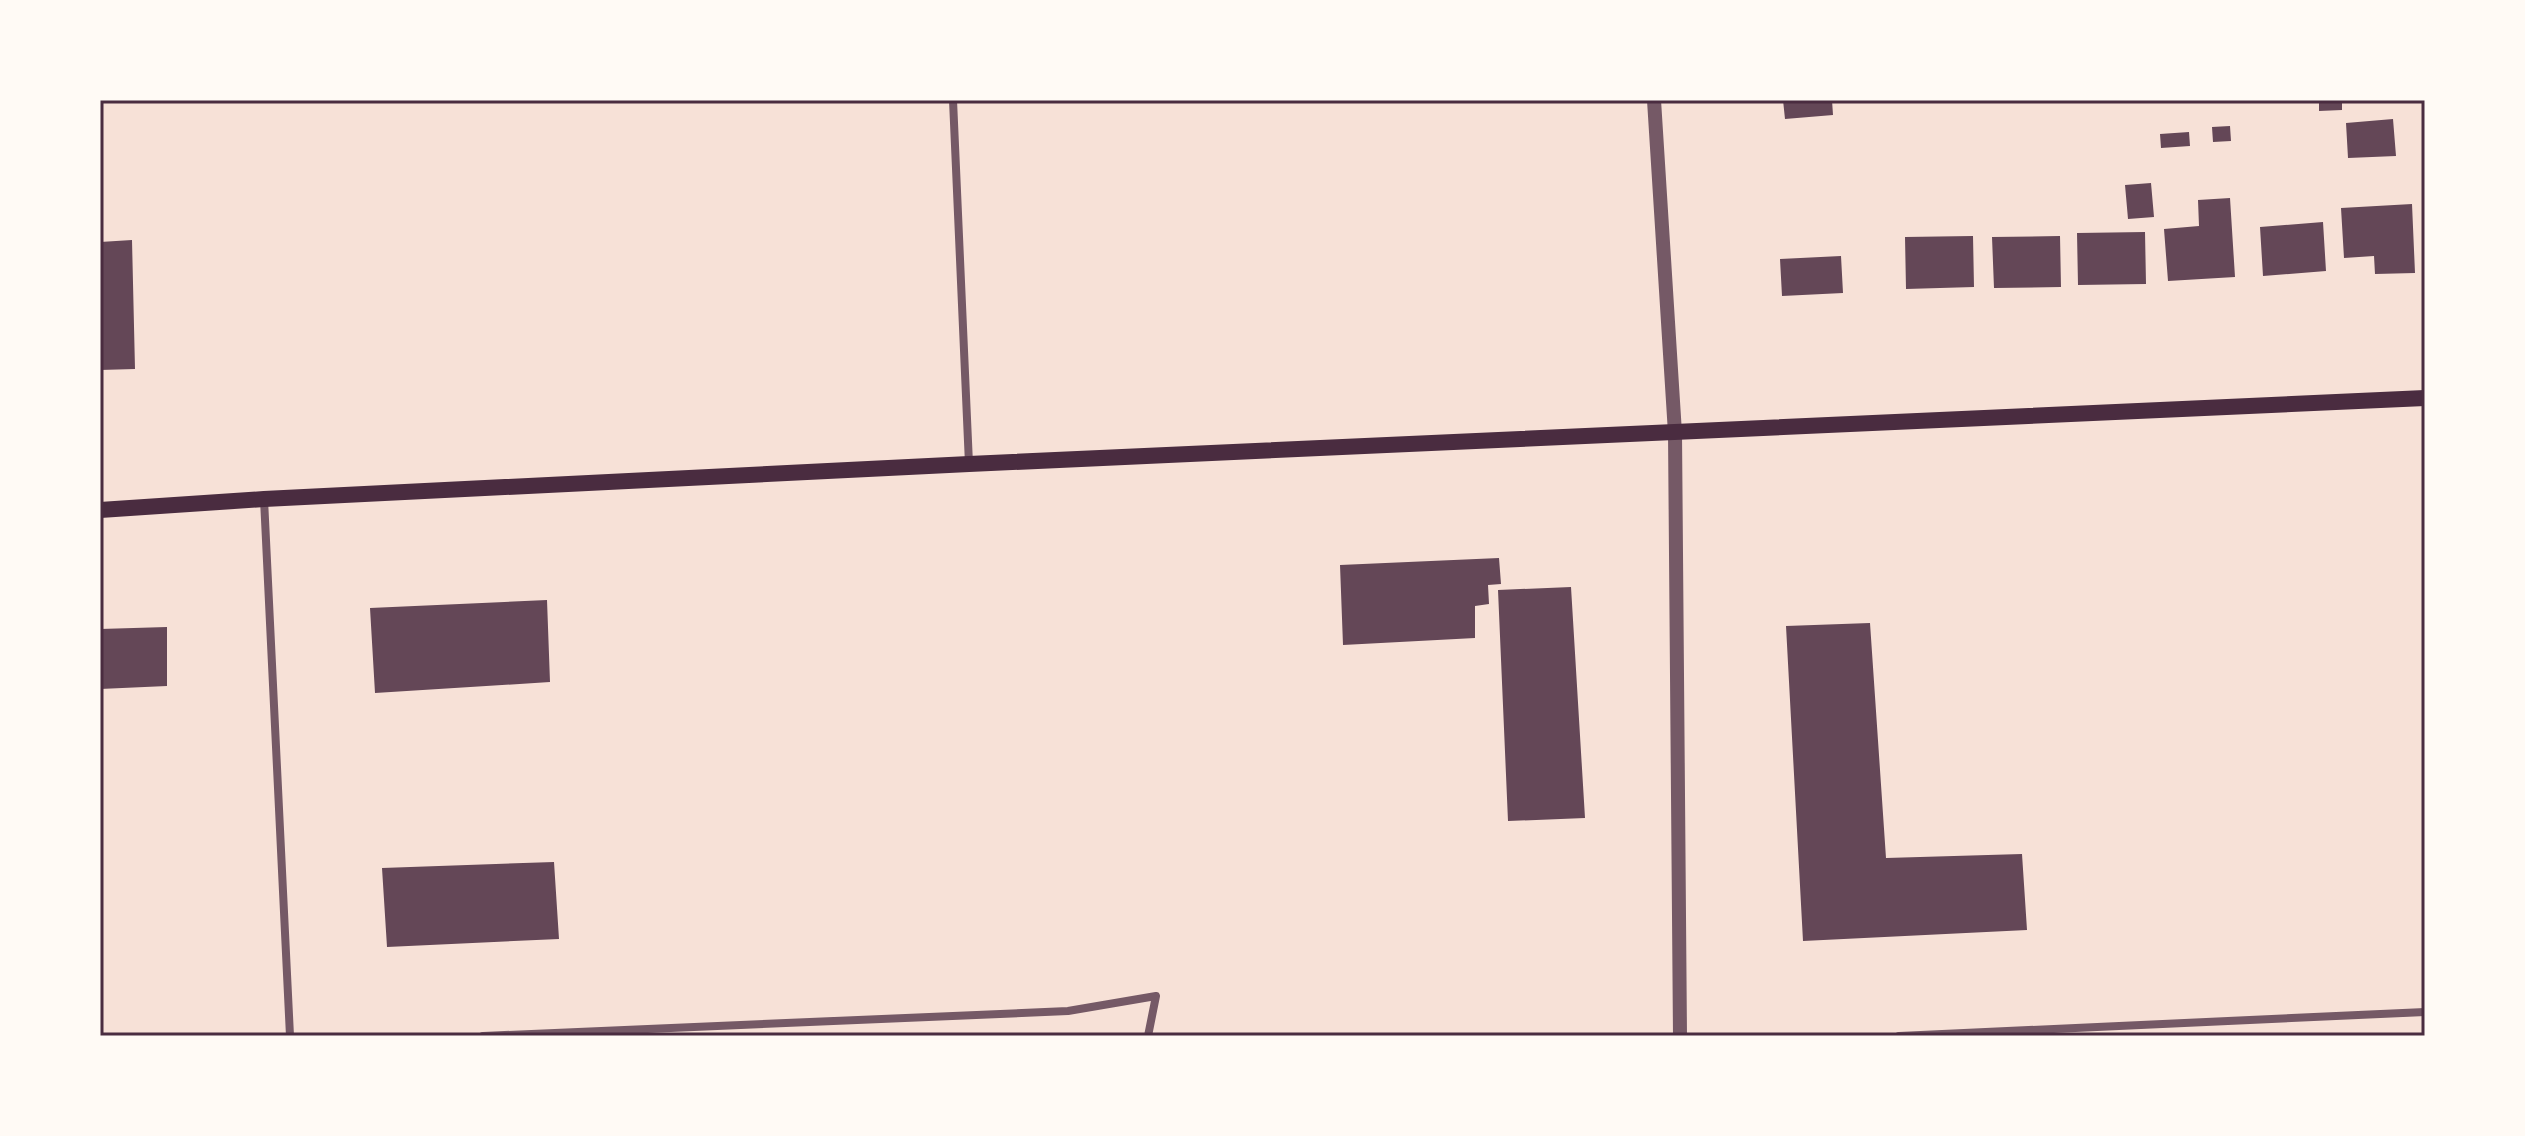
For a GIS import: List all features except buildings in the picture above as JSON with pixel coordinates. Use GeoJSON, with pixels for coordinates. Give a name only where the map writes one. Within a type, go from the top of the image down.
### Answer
{"type":"FeatureCollection","features":[{"type":"Feature","properties":{"kind":"main road"},"geometry":{"type":"LineString","coordinates":[[100,510],[969,464],[2425,398]]}},
{"type":"Feature","properties":{"kind":"street"},"geometry":{"type":"LineString","coordinates":[[953,100],[969,464]]}},
{"type":"Feature","properties":{"kind":"street"},"geometry":{"type":"LineString","coordinates":[[1654,100],[1675,433],[1680,1036]]}},
{"type":"Feature","properties":{"kind":"street"},"geometry":{"type":"LineString","coordinates":[[264,499],[290,1036]]}},
{"type":"Feature","properties":{"kind":"street"},"geometry":{"type":"LineString","coordinates":[[483,1036],[1068,1011],[1156,996],[1148,1036]]}},
{"type":"Feature","properties":{"kind":"street"},"geometry":{"type":"LineString","coordinates":[[1899,1036],[2425,1012]]}}]}
